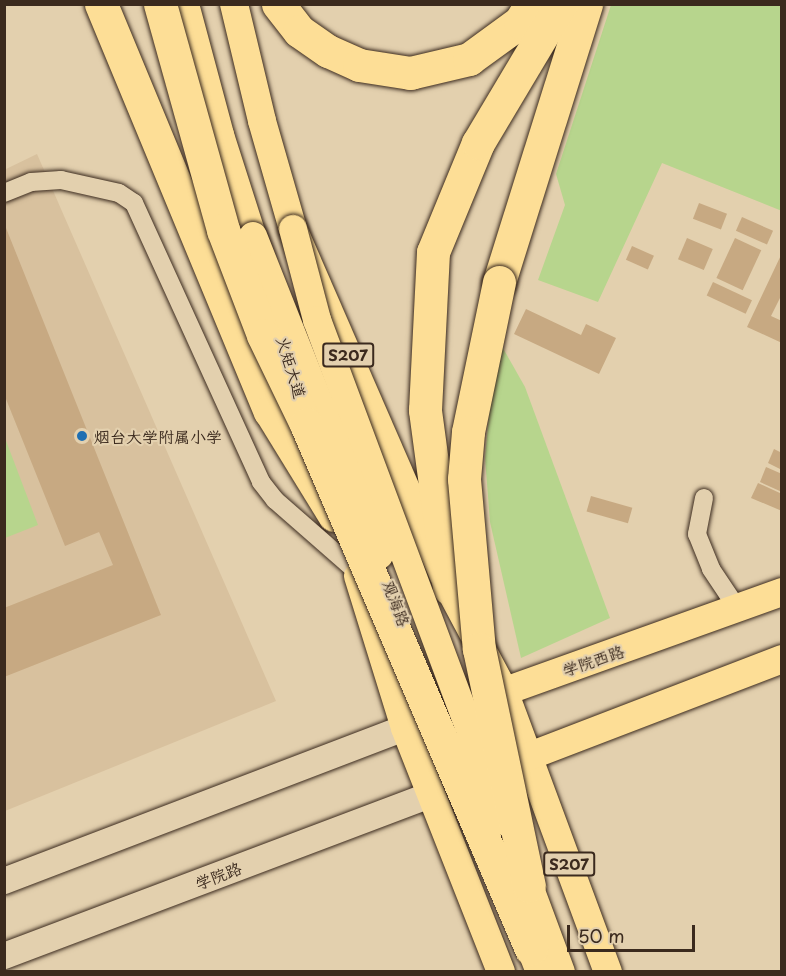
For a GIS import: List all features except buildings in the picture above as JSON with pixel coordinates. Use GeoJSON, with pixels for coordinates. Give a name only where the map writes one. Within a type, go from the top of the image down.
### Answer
{"type":"FeatureCollection","features":[{"type":"Feature","properties":{"kind":"highway"},"geometry":{"type":"LineString","coordinates":[[101,4],[270,411],[339,522]]}},
{"type":"Feature","properties":{"kind":"highway"},"geometry":{"type":"LineString","coordinates":[[160,4],[223,230],[263,335],[306,424],[536,961]]}},
{"type":"Feature","properties":{"kind":"highway"},"geometry":{"type":"LineString","coordinates":[[278,4],[299,31],[328,51],[360,65],[410,73],[469,59],[520,22],[531,4]]}},
{"type":"Feature","properties":{"kind":"highway"},"geometry":{"type":"LineString","coordinates":[[449,588],[425,410],[433,252],[478,143],[561,4]]}},
{"type":"Feature","properties":{"kind":"highway"},"geometry":{"type":"LineString","coordinates":[[529,886],[479,650],[464,479],[468,432],[500,282],[586,4]]}},
{"type":"Feature","properties":{"kind":"main road"},"geometry":{"type":"LineString","coordinates":[[113,4],[118,44]]}},
{"type":"Feature","properties":{"kind":"main road","name":"火矩大道"},"geometry":{"type":"LineString","coordinates":[[185,4],[220,135],[405,728]]}},
{"type":"Feature","properties":{"kind":"main road","name":"S207"},"geometry":{"type":"LineString","coordinates":[[234,4],[261,121],[294,229],[449,588],[504,691],[530,756],[608,972]]}},
{"type":"Feature","properties":{"kind":"main road","name":"观海路"},"geometry":{"type":"LineString","coordinates":[[294,229],[317,320],[561,972]]}},
{"type":"Feature","properties":{"kind":"main road","name":"观海路"},"geometry":{"type":"LineString","coordinates":[[253,236],[536,961]]}},
{"type":"Feature","properties":{"kind":"main road","name":"学院西路"},"geometry":{"type":"LineString","coordinates":[[405,728],[782,592]]}},
{"type":"Feature","properties":{"kind":"main road"},"geometry":{"type":"LineString","coordinates":[[431,795],[782,659]]}},
{"type":"Feature","properties":{"kind":"main road"},"geometry":{"type":"LineString","coordinates":[[4,881],[405,728],[501,972]]}},
{"type":"Feature","properties":{"kind":"main road","name":"学院路"},"geometry":{"type":"LineString","coordinates":[[4,956],[431,795]]}},
{"type":"Feature","properties":{"kind":"street"},"geometry":{"type":"LineString","coordinates":[[4,192],[31,182],[61,180],[119,192],[134,203],[261,482],[275,500],[356,571]]}},
{"type":"Feature","properties":{"kind":"street"},"geometry":{"type":"LineString","coordinates":[[704,498],[697,534],[711,569],[737,608]]}},
{"type":"Feature","properties":{"kind":"shaded area","name":"烟台大学附属小学"},"geometry":{"type":"Polygon","coordinates":[[[37,154],[276,701],[5,811],[4,170],[37,154]]]}},
{"type":"Feature","properties":{"kind":"green space"},"geometry":{"type":"Polygon","coordinates":[[[611,5],[781,5],[782,211],[662,163],[598,302],[538,280],[565,205],[556,174],[611,5]]]}},
{"type":"Feature","properties":{"kind":"green space"},"geometry":{"type":"Polygon","coordinates":[[[496,336],[525,387],[610,618],[521,658],[490,522],[485,458],[496,336]]]}},
{"type":"Feature","properties":{"kind":"green space"},"geometry":{"type":"Polygon","coordinates":[[[5,438],[38,525],[4,538],[5,438]]]}},
{"type":"Feature","properties":{"kind":"place","name":"烟台大学附属小学"},"geometry":{"type":"Point","coordinates":[82,436]}}]}
